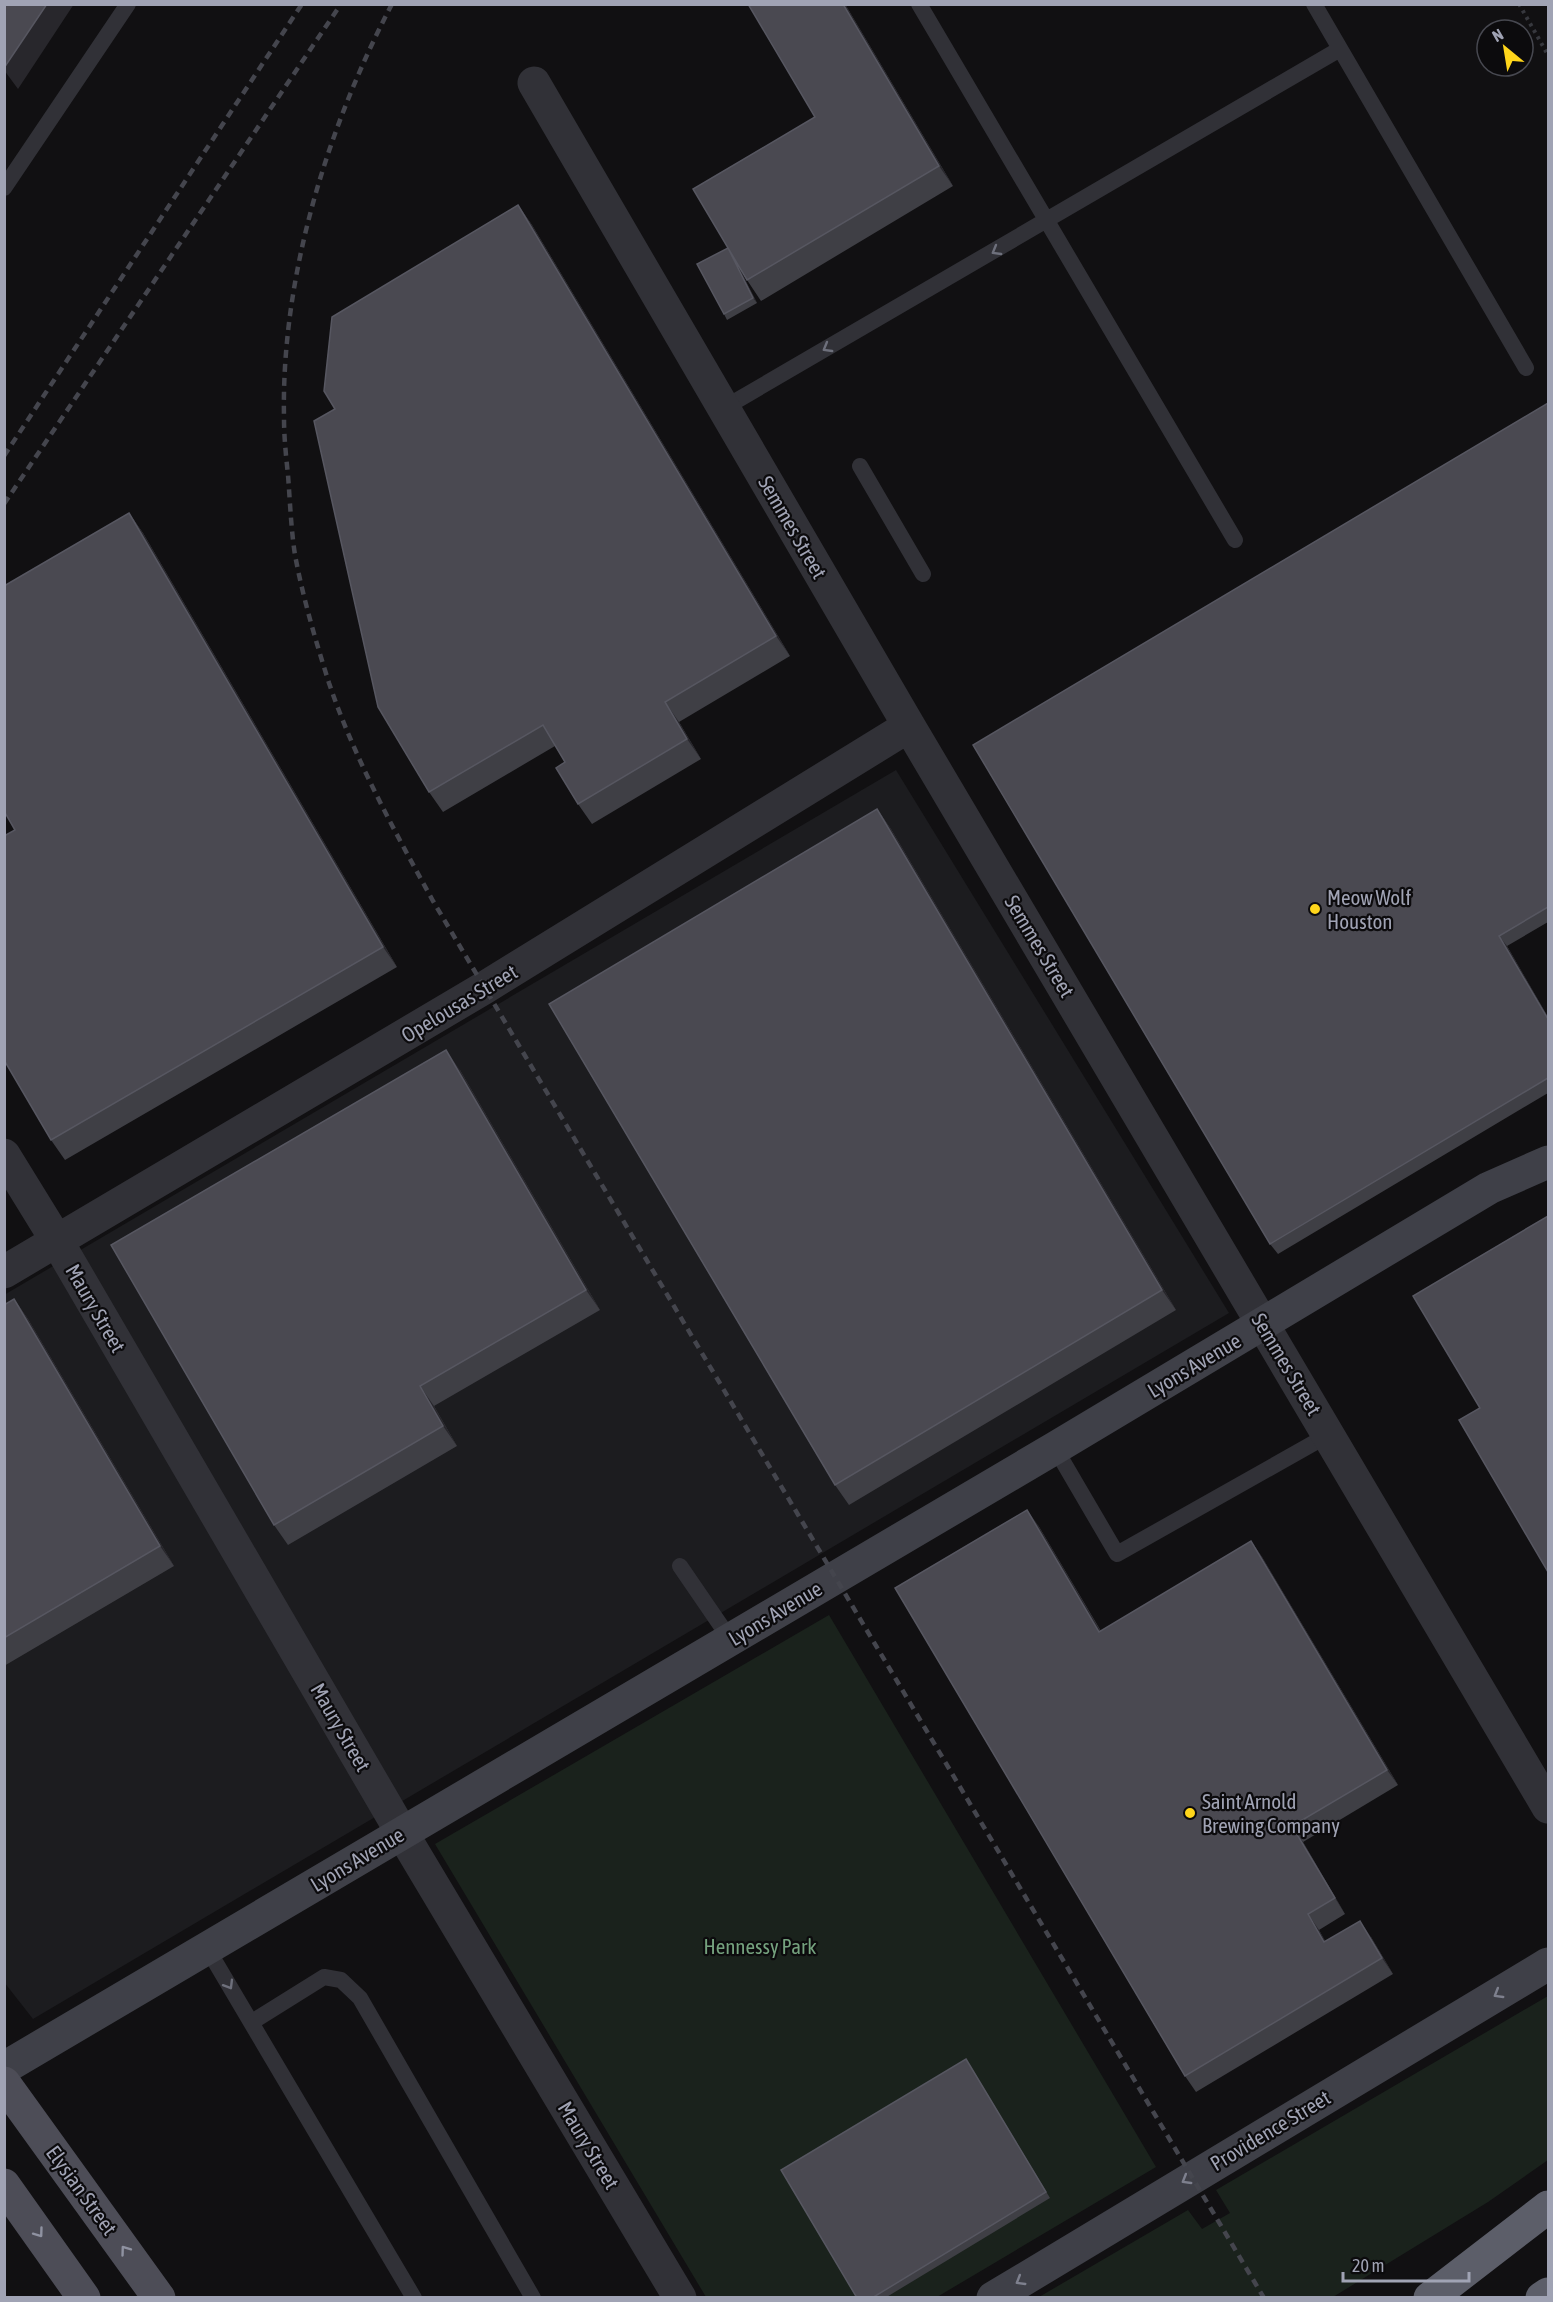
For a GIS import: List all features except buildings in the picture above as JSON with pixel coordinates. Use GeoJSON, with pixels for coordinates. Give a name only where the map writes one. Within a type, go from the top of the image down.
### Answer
{"type":"FeatureCollection","features":[{"type":"Feature","properties":{"kind":"highway"},"geometry":{"type":"LineString","coordinates":[[1430,2298],[1548,2207]]}},
{"type":"Feature","properties":{"kind":"highway"},"geometry":{"type":"LineString","coordinates":[[1542,2298],[1548,2294]]}},
{"type":"Feature","properties":{"kind":"main road","name":"Elysian Street"},"geometry":{"type":"LineString","coordinates":[[4,2083],[159,2298]]}},
{"type":"Feature","properties":{"kind":"main road"},"geometry":{"type":"LineString","coordinates":[[4,2186],[84,2298]]}},
{"type":"Feature","properties":{"kind":"street","name":"Semmes Street"},"geometry":{"type":"LineString","coordinates":[[534,83],[909,726],[1548,1807]]}},
{"type":"Feature","properties":{"kind":"street","name":"Opelousas Street"},"geometry":{"type":"LineString","coordinates":[[4,1272],[494,982],[909,726]]}},
{"type":"Feature","properties":{"kind":"street","name":"Maury Street"},"geometry":{"type":"LineString","coordinates":[[4,1155],[57,1241],[402,1833],[680,2298]]}},
{"type":"Feature","properties":{"kind":"street","name":"Lyons Avenue"},"geometry":{"type":"LineString","coordinates":[[4,2068],[1055,1448],[1489,1188],[1548,1162]]}},
{"type":"Feature","properties":{"kind":"street","name":"Providence Street"},"geometry":{"type":"LineString","coordinates":[[993,2298],[1548,1964]]}},
{"type":"Feature","properties":{"kind":"lane"},"geometry":{"type":"LineString","coordinates":[[4,188],[128,4]]}},
{"type":"Feature","properties":{"kind":"lane"},"geometry":{"type":"LineString","coordinates":[[919,4],[1235,540]]}},
{"type":"Feature","properties":{"kind":"lane"},"geometry":{"type":"LineString","coordinates":[[1314,4],[1526,369]]}},
{"type":"Feature","properties":{"kind":"lane"},"geometry":{"type":"LineString","coordinates":[[724,408],[1340,50]]}},
{"type":"Feature","properties":{"kind":"lane"},"geometry":{"type":"LineString","coordinates":[[860,466],[923,574]]}},
{"type":"Feature","properties":{"kind":"lane"},"geometry":{"type":"LineString","coordinates":[[1055,1448],[1117,1554],[1328,1435]]}},
{"type":"Feature","properties":{"kind":"lane"},"geometry":{"type":"LineString","coordinates":[[680,1566],[730,1639]]}},
{"type":"Feature","properties":{"kind":"lane"},"geometry":{"type":"LineString","coordinates":[[207,1948],[414,2298]]}},
{"type":"Feature","properties":{"kind":"lane"},"geometry":{"type":"LineString","coordinates":[[252,2022],[324,1977],[341,1980],[360,1998],[533,2298]]}},
{"type":"Feature","properties":{"kind":"path"},"geometry":{"type":"LineString","coordinates":[[1519,4],[1548,55]]}},
{"type":"Feature","properties":{"kind":"shaded area"},"geometry":{"type":"Polygon","coordinates":[[[896,770],[1229,1313],[33,2019],[4,1982],[4,1295],[896,770]]]}},
{"type":"Feature","properties":{"kind":"green space","name":"Hennessy Park"},"geometry":{"type":"Polygon","coordinates":[[[829,1615],[1156,2167],[937,2297],[706,2297],[435,1844],[829,1615]]]}},
{"type":"Feature","properties":{"kind":"green space"},"geometry":{"type":"Polygon","coordinates":[[[1548,1996],[1548,2160],[1488,2202],[1333,2297],[1039,2297],[1188,2210],[1202,2229],[1230,2213],[1216,2190],[1548,1996]]]}},
{"type":"Feature","properties":{"kind":"railway"},"geometry":{"type":"LineString","coordinates":[[4,456],[302,4]]}},
{"type":"Feature","properties":{"kind":"railway"},"geometry":{"type":"LineString","coordinates":[[4,504],[341,4]]}},
{"type":"Feature","properties":{"kind":"railway"},"geometry":{"type":"LineString","coordinates":[[392,4],[347,101],[312,205],[290,312],[285,365],[284,432],[295,555],[315,636],[339,712],[376,794],[433,901],[1264,2298]]}},
{"type":"Feature","properties":{"kind":"place","name":"Meow Wolf Houston"},"geometry":{"type":"Point","coordinates":[1315,909]}},
{"type":"Feature","properties":{"kind":"place","name":"Saint Arnold Brewing Company"},"geometry":{"type":"Point","coordinates":[1190,1813]}}]}
